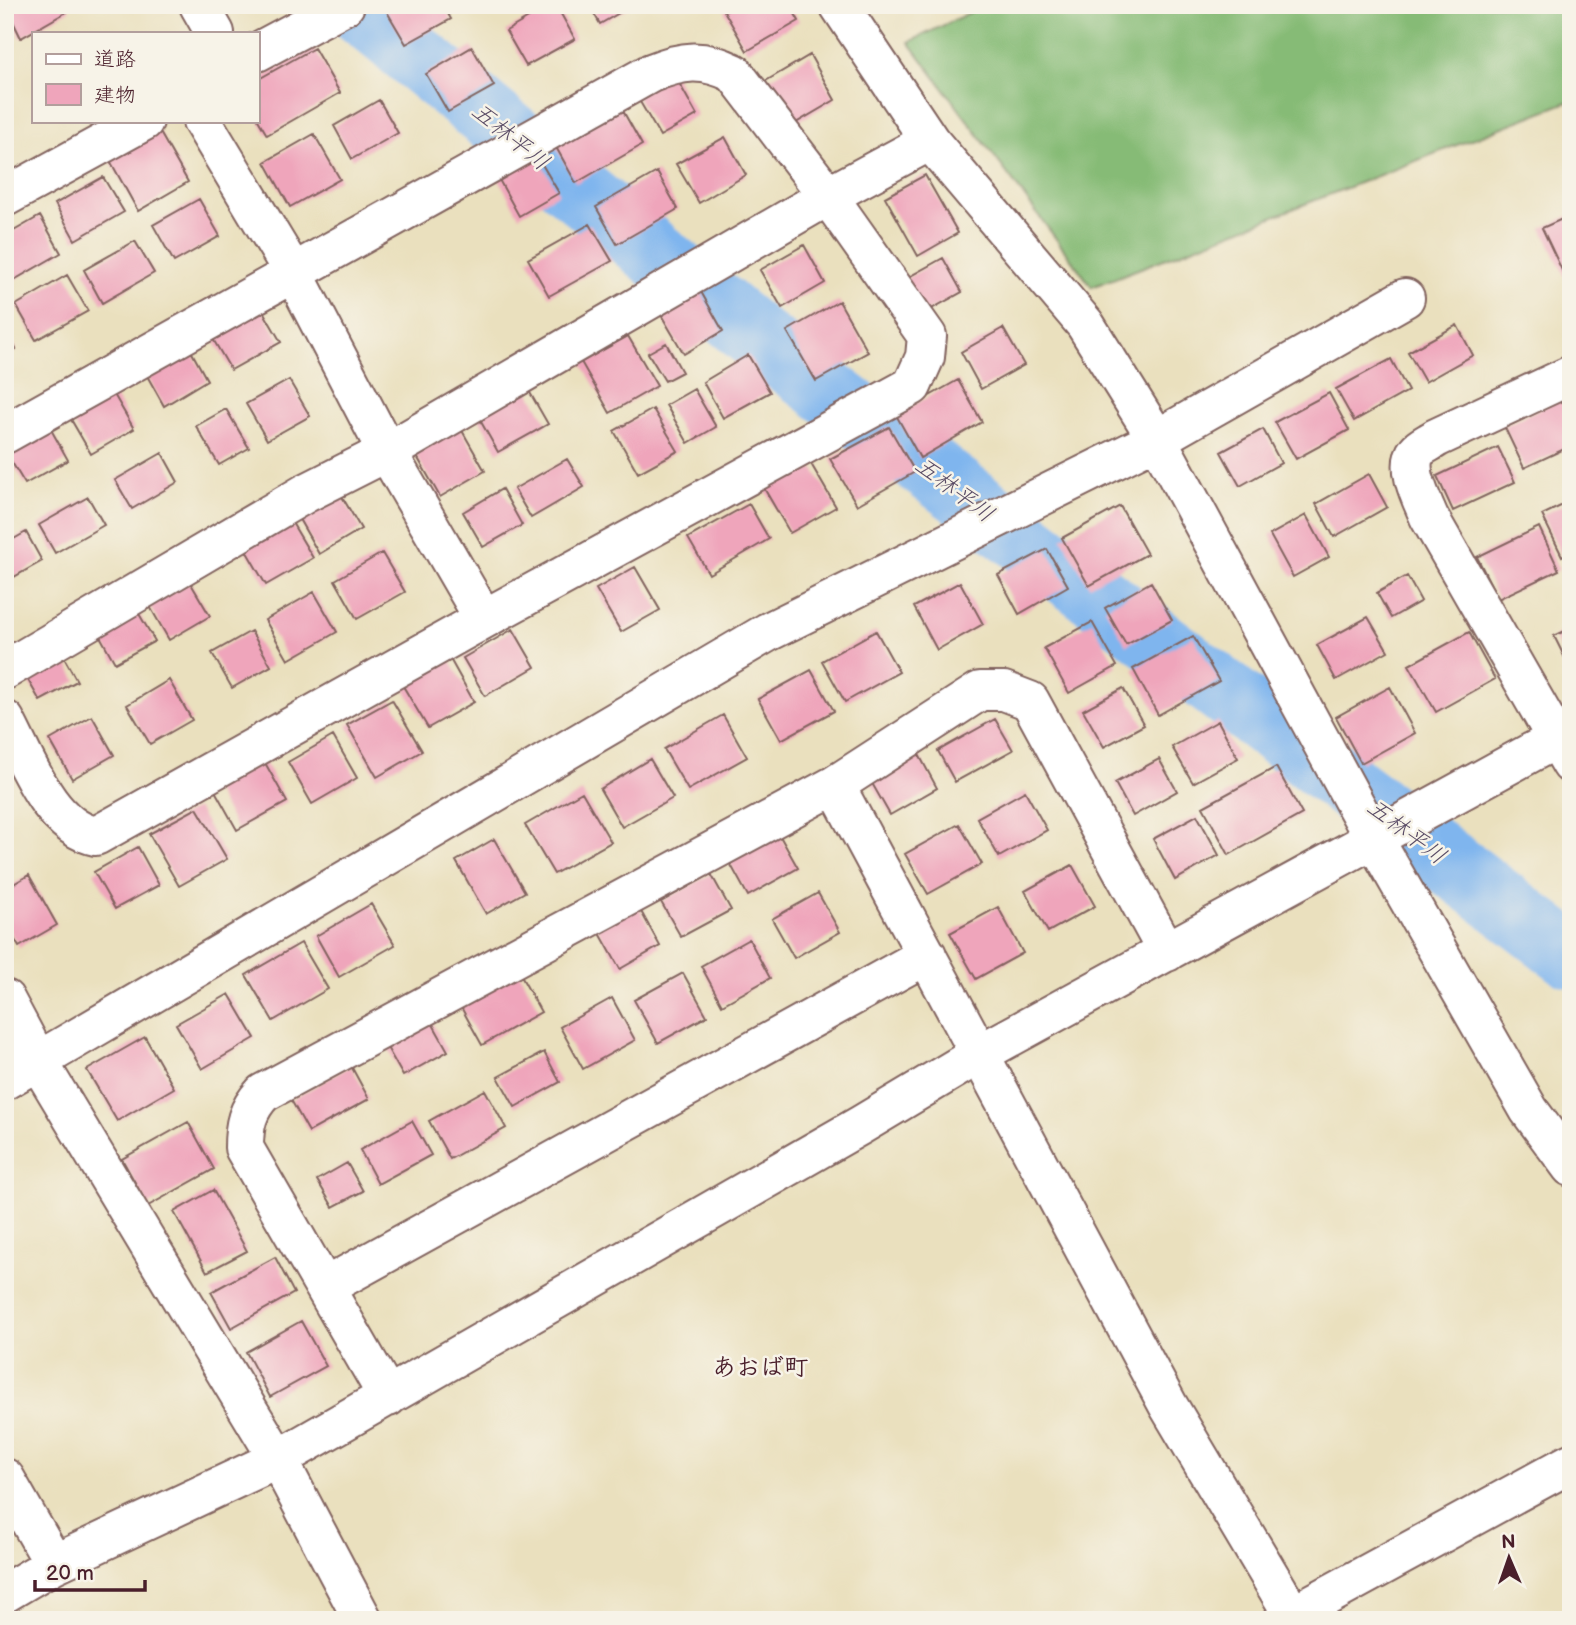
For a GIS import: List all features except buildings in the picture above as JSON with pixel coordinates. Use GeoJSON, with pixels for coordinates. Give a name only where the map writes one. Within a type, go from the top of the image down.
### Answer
{"type":"FeatureCollection","features":[{"type":"Feature","properties":{"kind":"street"},"geometry":{"type":"LineString","coordinates":[[199,5],[214,32]]}},
{"type":"Feature","properties":{"kind":"street"},"geometry":{"type":"LineString","coordinates":[[259,51],[345,5]]}},
{"type":"Feature","properties":{"kind":"street"},"geometry":{"type":"LineString","coordinates":[[839,5],[930,141],[1085,324],[1157,439],[1374,839],[1529,1110],[1571,1167]]}},
{"type":"Feature","properties":{"kind":"street"},"geometry":{"type":"LineString","coordinates":[[5,434],[651,72],[678,62],[714,64],[734,73],[828,196],[926,336],[925,357],[919,377],[912,386],[484,619],[96,836],[71,827],[54,810],[5,720]]}},
{"type":"Feature","properties":{"kind":"street"},"geometry":{"type":"LineString","coordinates":[[5,197],[142,122]]}},
{"type":"Feature","properties":{"kind":"street"},"geometry":{"type":"LineString","coordinates":[[203,122],[293,272],[387,452],[484,619]]}},
{"type":"Feature","properties":{"kind":"street"},"geometry":{"type":"LineString","coordinates":[[5,670],[306,493],[387,452],[828,196],[930,141]]}},
{"type":"Feature","properties":{"kind":"street"},"geometry":{"type":"LineString","coordinates":[[5,1080],[768,632],[1157,439],[1405,298]]}},
{"type":"Feature","properties":{"kind":"street"},"geometry":{"type":"LineString","coordinates":[[5,1592],[54,1564],[278,1459],[981,1053],[1374,839],[1563,752],[1429,517],[1418,489],[1414,458],[1417,450],[1436,438],[1571,376]]}},
{"type":"Feature","properties":{"kind":"street"},"geometry":{"type":"LineString","coordinates":[[388,1397],[244,1147],[244,1128],[251,1106],[262,1093],[835,785],[980,691],[1016,694],[1030,701],[1167,953]]}},
{"type":"Feature","properties":{"kind":"street"},"geometry":{"type":"LineString","coordinates":[[835,785],[1168,1405],[1290,1618],[1571,1463]]}},
{"type":"Feature","properties":{"kind":"street"},"geometry":{"type":"LineString","coordinates":[[325,1287],[927,955]]}},
{"type":"Feature","properties":{"kind":"street"},"geometry":{"type":"LineString","coordinates":[[5,999],[38,1061],[278,1459],[363,1620]]}},
{"type":"Feature","properties":{"kind":"street"},"geometry":{"type":"LineString","coordinates":[[5,1478],[54,1564]]}},
{"type":"Feature","properties":{"kind":"green space"},"geometry":{"type":"Polygon","coordinates":[[[985,5],[1571,5],[1571,104],[1567,102],[1092,287],[909,42],[985,5]]]}},
{"type":"Feature","properties":{"kind":"waterway","name":"五林平川"},"geometry":{"type":"LineString","coordinates":[[353,5],[756,337],[1571,955]]}},
{"type":"Feature","properties":{"kind":"district","name":"あおば町"},"geometry":{"type":"Point","coordinates":[760,1367]}}]}
